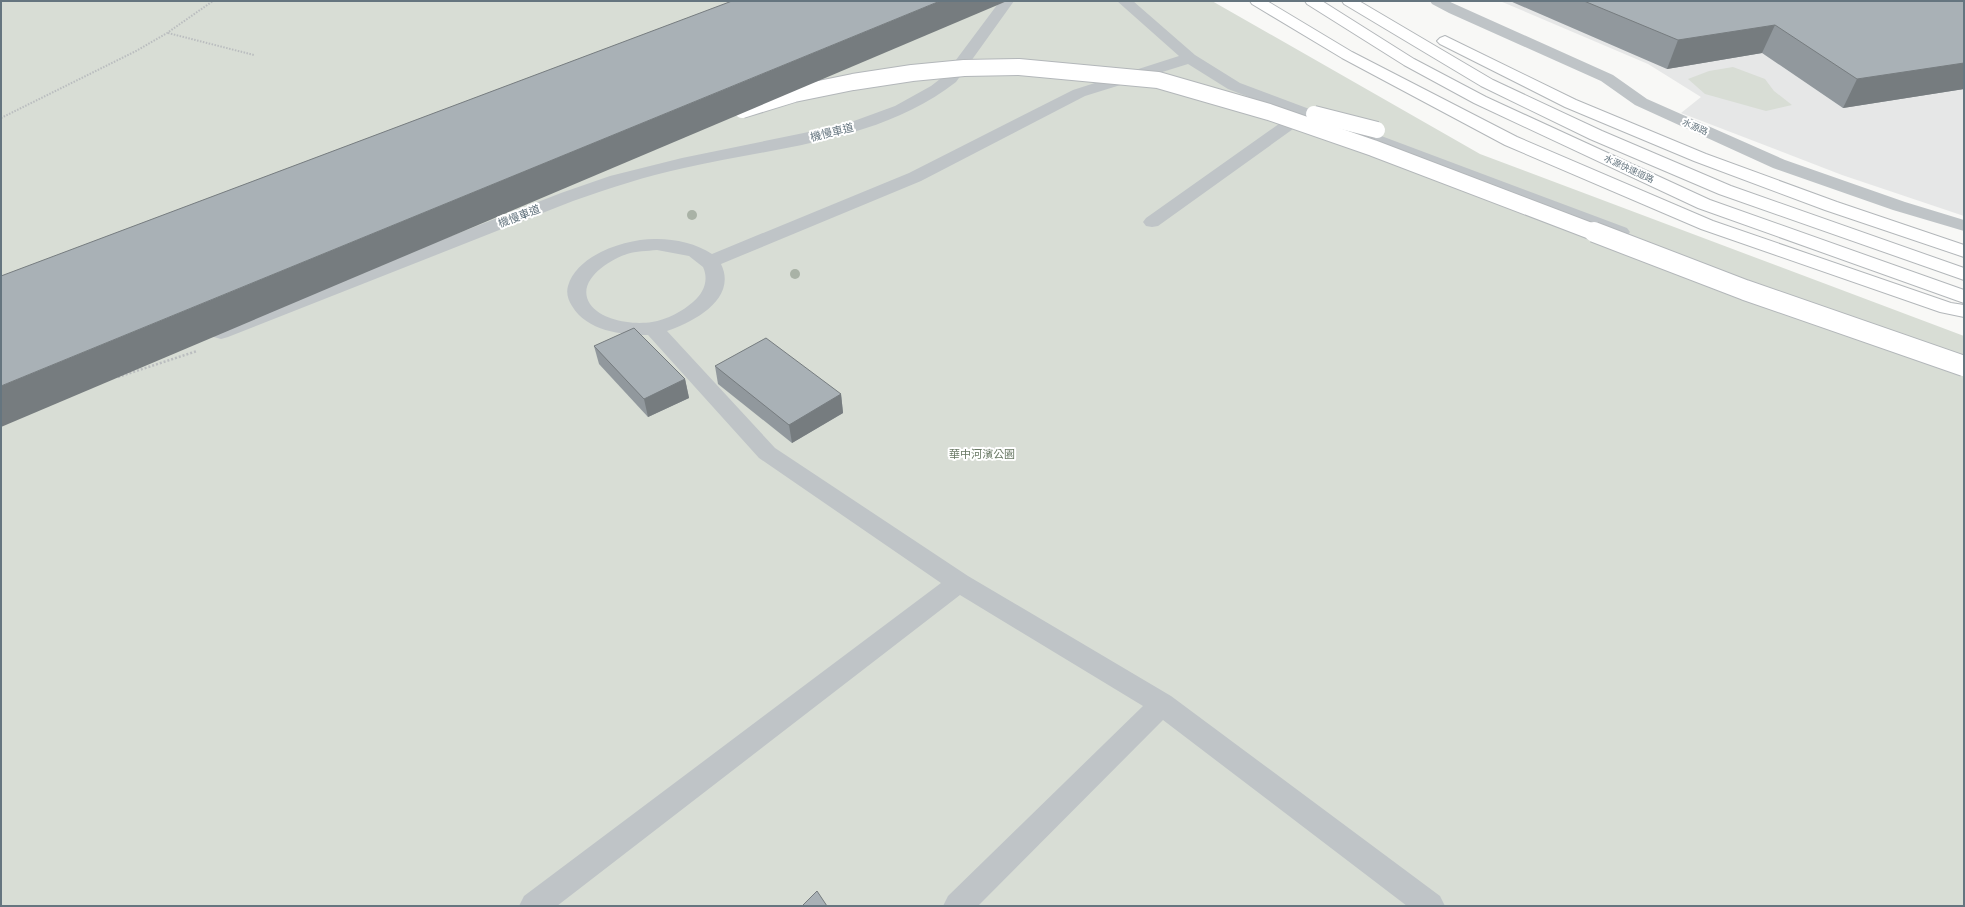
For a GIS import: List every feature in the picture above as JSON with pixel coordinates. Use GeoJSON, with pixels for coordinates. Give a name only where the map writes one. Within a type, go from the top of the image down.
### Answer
{"type":"FeatureCollection","features":[{"type":"Feature","properties":{"kind":"highway"},"geometry":{"type":"LineString","coordinates":[[1257,1],[1347,55],[1511,141],[1706,225],[1947,308],[1964,311]]}},
{"type":"Feature","properties":{"kind":"highway","name":"水源快速道路"},"geometry":{"type":"LineString","coordinates":[[1312,1],[1409,62],[1480,100],[1704,204],[1964,297]]}},
{"type":"Feature","properties":{"kind":"highway","name":"水源快速道路"},"geometry":{"type":"LineString","coordinates":[[1349,1],[1487,83],[1596,135],[1725,190],[1964,274]]}},
{"type":"Feature","properties":{"kind":"highway"},"geometry":{"type":"LineString","coordinates":[[1376,1],[1412,24],[1488,65],[1586,112],[1728,168],[1857,216],[1964,251]]}},
{"type":"Feature","properties":{"kind":"highway"},"geometry":{"type":"LineString","coordinates":[[729,114],[794,94],[912,73],[964,68],[1026,68],[1084,72],[1158,80],[1267,102],[1377,130]]}},
{"type":"Feature","properties":{"kind":"highway"},"geometry":{"type":"LineString","coordinates":[[1158,80],[1269,112],[1373,148],[1745,290],[1964,365]]}},
{"type":"Feature","properties":{"kind":"highway"},"geometry":{"type":"LineString","coordinates":[[213,318],[390,248]]}},
{"type":"Feature","properties":{"kind":"lane","name":"機慢車道"},"geometry":{"type":"LineString","coordinates":[[205,338],[567,197],[609,183],[682,163],[847,129],[901,109],[937,89],[950,79],[1007,1]]}},
{"type":"Feature","properties":{"kind":"lane"},"geometry":{"type":"LineString","coordinates":[[1124,1],[1190,58],[1234,86],[1964,365]]}},
{"type":"Feature","properties":{"kind":"lane","name":"水源路"},"geometry":{"type":"LineString","coordinates":[[1438,1],[1454,10],[1607,78],[1641,102],[1779,164],[1900,206],[1964,226]]}},
{"type":"Feature","properties":{"kind":"lane"},"geometry":{"type":"LineString","coordinates":[[710,262],[786,229],[915,177],[1079,93],[1190,58]]}},
{"type":"Feature","properties":{"kind":"lane"},"geometry":{"type":"LineString","coordinates":[[1152,222],[1305,112]]}},
{"type":"Feature","properties":{"kind":"lane"},"geometry":{"type":"LineString","coordinates":[[657,244],[679,246],[697,253],[710,262],[716,274],[715,287],[707,300],[694,312],[653,328],[629,328],[608,324],[591,317],[580,305],[577,291],[582,277],[594,264],[613,252],[657,244]]}},
{"type":"Feature","properties":{"kind":"lane"},"geometry":{"type":"LineString","coordinates":[[653,328],[768,453],[959,583],[1162,704],[1430,906]]}},
{"type":"Feature","properties":{"kind":"lane"},"geometry":{"type":"LineString","coordinates":[[534,906],[959,583]]}},
{"type":"Feature","properties":{"kind":"lane"},"geometry":{"type":"LineString","coordinates":[[958,906],[1162,704]]}},
{"type":"Feature","properties":{"kind":"path"},"geometry":{"type":"LineString","coordinates":[[1,118],[136,51],[167,33],[213,1]]}},
{"type":"Feature","properties":{"kind":"path"},"geometry":{"type":"LineString","coordinates":[[167,33],[254,55]]}},
{"type":"Feature","properties":{"kind":"shaded area"},"geometry":{"type":"Polygon","coordinates":[[[1500,1],[1964,1],[1964,216],[1842,175],[1681,113],[1701,97],[1648,64],[1500,1]]]}},
{"type":"Feature","properties":{"kind":"green space","name":"華中河濱公園"},"geometry":{"type":"Polygon","coordinates":[[[1,1],[1212,1],[1480,154],[1964,336],[1964,906],[1,906],[1,1]]]}},
{"type":"Feature","properties":{"kind":"green space"},"geometry":{"type":"Polygon","coordinates":[[[1733,67],[1765,79],[1774,91],[1792,105],[1766,111],[1705,94],[1688,79],[1709,71],[1733,67]]]}},
{"type":"Feature","properties":{"kind":"building"},"geometry":{"type":"Polygon","coordinates":[[[732,1],[940,1],[1,386],[1,276],[732,1]]]}},
{"type":"Feature","properties":{"kind":"building"},"geometry":{"type":"Polygon","coordinates":[[[1584,1],[1964,1],[1964,63],[1857,79],[1775,25],[1678,40],[1584,1]]]}},
{"type":"Feature","properties":{"kind":"building"},"geometry":{"type":"Polygon","coordinates":[[[634,328],[685,379],[644,399],[594,346],[634,328]]]}},
{"type":"Feature","properties":{"kind":"building"},"geometry":{"type":"Polygon","coordinates":[[[766,338],[841,394],[789,425],[715,366],[766,338]]]}},
{"type":"Feature","properties":{"kind":"building"},"geometry":{"type":"Polygon","coordinates":[[[817,891],[827,906],[802,906],[817,891]]]}}]}
